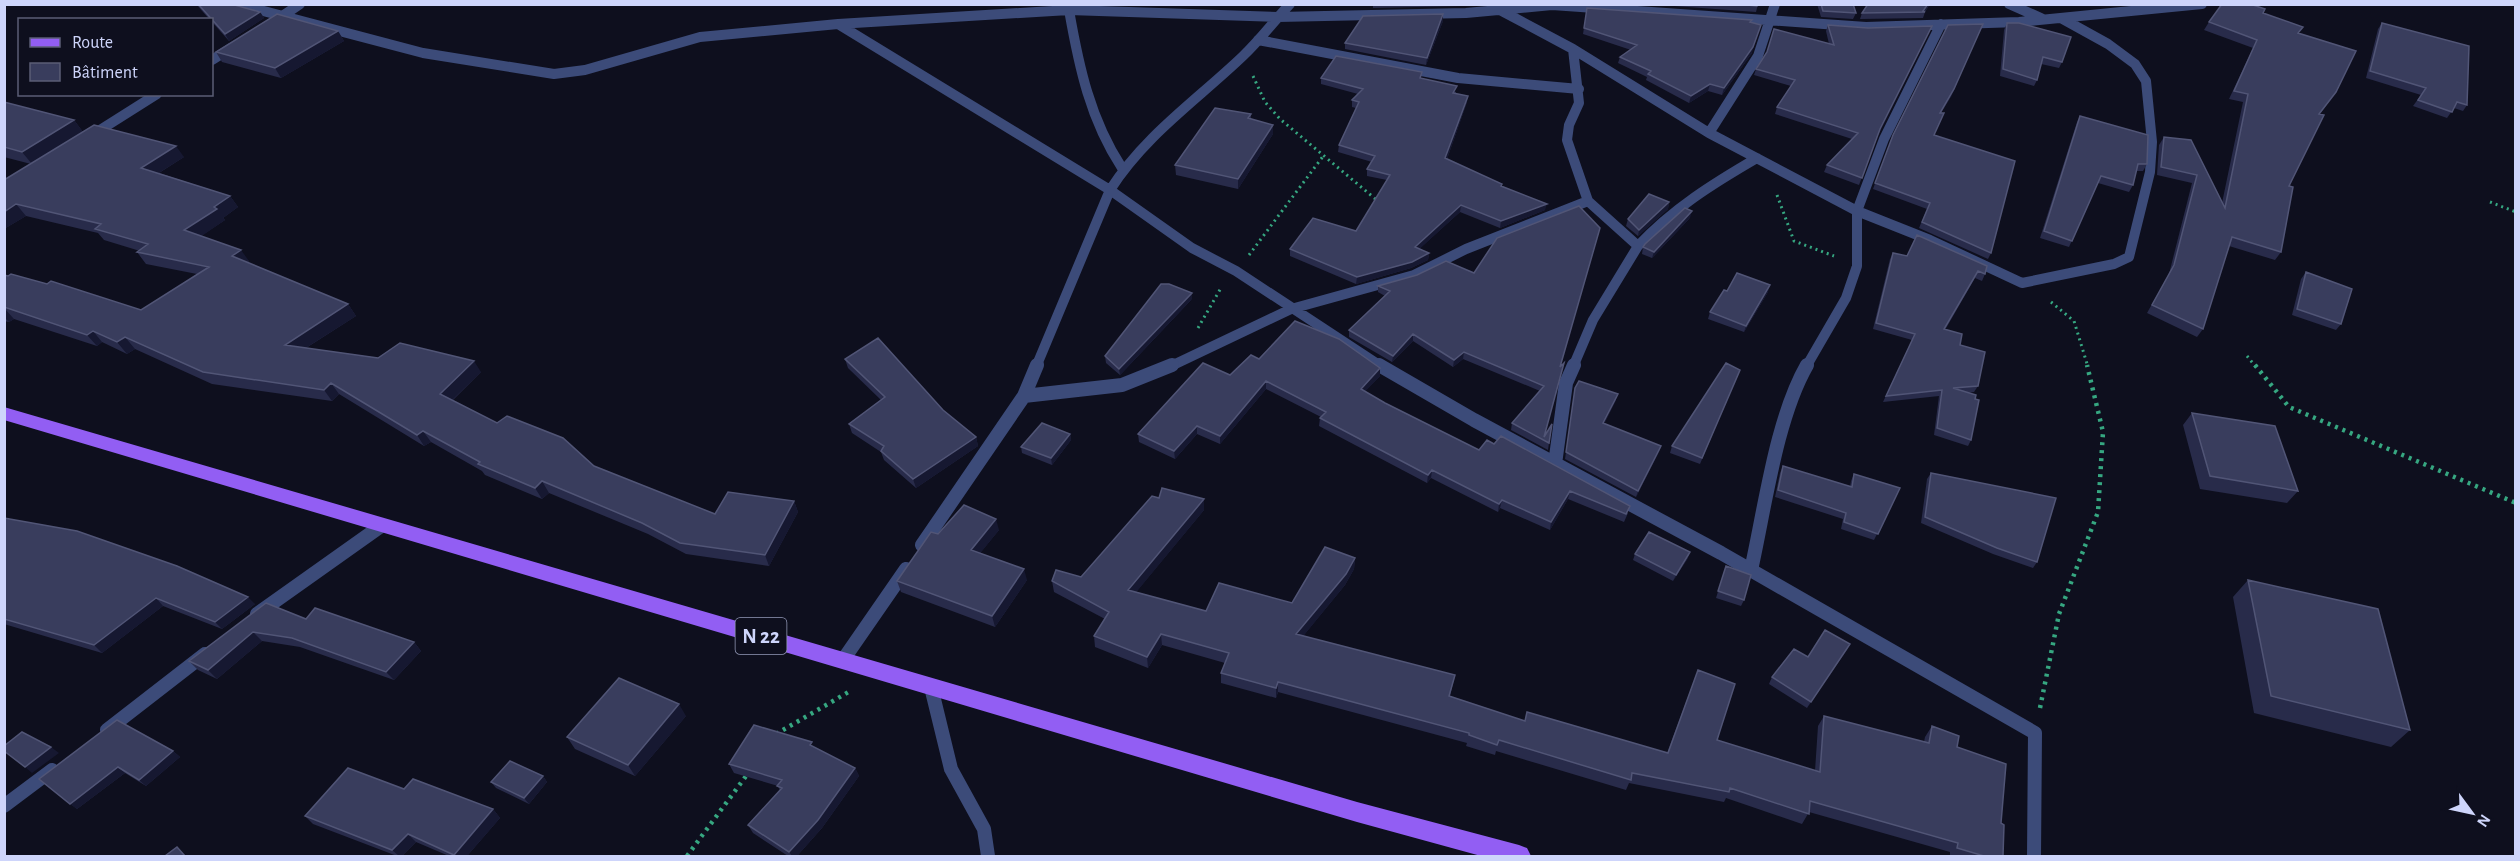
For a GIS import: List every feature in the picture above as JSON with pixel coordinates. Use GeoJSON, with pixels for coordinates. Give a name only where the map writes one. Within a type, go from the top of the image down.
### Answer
{"type":"FeatureCollection","features":[{"type":"Feature","properties":{"kind":"main road","name":"N 22"},"geometry":{"type":"LineString","coordinates":[[4,413],[930,687],[1519,856]]}},
{"type":"Feature","properties":{"kind":"street"},"geometry":{"type":"LineString","coordinates":[[237,4],[423,52],[511,69],[554,74],[585,70],[700,37],[838,24],[1071,7],[1278,17],[1502,11],[1552,5],[1767,22],[1866,27],[2061,18],[2202,4]]}},
{"type":"Feature","properties":{"kind":"street"},"geometry":{"type":"LineString","coordinates":[[266,26],[300,4]]}},
{"type":"Feature","properties":{"kind":"street"},"geometry":{"type":"LineString","coordinates":[[843,660],[1024,396],[1110,190],[1122,168],[1196,95],[1243,56],[1290,4]]}},
{"type":"Feature","properties":{"kind":"street"},"geometry":{"type":"LineString","coordinates":[[1491,4],[1573,49],[1709,133],[1857,210],[1930,240],[2022,283],[2114,264],[2129,258],[2150,172],[2152,142],[2146,81],[2135,64],[2108,44],[2061,18]]}},
{"type":"Feature","properties":{"kind":"street"},"geometry":{"type":"LineString","coordinates":[[1709,133],[1758,56],[1767,22],[1775,4]]}},
{"type":"Feature","properties":{"kind":"street"},"geometry":{"type":"LineString","coordinates":[[2009,4],[2045,19]]}},
{"type":"Feature","properties":{"kind":"street"},"geometry":{"type":"LineString","coordinates":[[1071,7],[1086,98],[1104,142],[1122,168]]}},
{"type":"Feature","properties":{"kind":"street"},"geometry":{"type":"LineString","coordinates":[[838,24],[1110,190],[1192,248],[1236,271],[1367,358],[1555,464],[1751,570],[2035,733],[2034,856]]}},
{"type":"Feature","properties":{"kind":"street"},"geometry":{"type":"LineString","coordinates":[[1751,570],[1780,439],[1799,379],[1846,298],[1857,266],[1857,210],[1884,139],[1941,24]]}},
{"type":"Feature","properties":{"kind":"street"},"geometry":{"type":"LineString","coordinates":[[1258,40],[1458,78],[1579,89]]}},
{"type":"Feature","properties":{"kind":"street"},"geometry":{"type":"LineString","coordinates":[[213,59],[238,43]]}},
{"type":"Feature","properties":{"kind":"street"},"geometry":{"type":"LineString","coordinates":[[1573,49],[1579,103],[1569,125],[1567,140],[1588,201],[1638,246]]}},
{"type":"Feature","properties":{"kind":"street"},"geometry":{"type":"LineString","coordinates":[[76,145],[154,96]]}},
{"type":"Feature","properties":{"kind":"street"},"geometry":{"type":"LineString","coordinates":[[1555,464],[1566,382],[1593,320],[1638,246],[1657,225],[1700,192],[1761,160]]}},
{"type":"Feature","properties":{"kind":"street"},"geometry":{"type":"LineString","coordinates":[[1024,396],[1122,385],[1164,369],[1291,309],[1360,292],[1414,275],[1466,249],[1588,201]]}},
{"type":"Feature","properties":{"kind":"street"},"geometry":{"type":"LineString","coordinates":[[243,625],[381,526]]}},
{"type":"Feature","properties":{"kind":"street"},"geometry":{"type":"LineString","coordinates":[[93,740],[215,646]]}},
{"type":"Feature","properties":{"kind":"street"},"geometry":{"type":"LineString","coordinates":[[930,687],[951,769],[984,829],[988,856]]}},
{"type":"Feature","properties":{"kind":"street"},"geometry":{"type":"LineString","coordinates":[[4,806],[67,760]]}},
{"type":"Feature","properties":{"kind":"path"},"geometry":{"type":"LineString","coordinates":[[1243,56],[1266,103],[1292,129],[1360,182],[1382,206]]}},
{"type":"Feature","properties":{"kind":"path"},"geometry":{"type":"LineString","coordinates":[[1761,160],[1794,241],[1857,266]]}},
{"type":"Feature","properties":{"kind":"path"},"geometry":{"type":"LineString","coordinates":[[2490,201],[2516,212]]}},
{"type":"Feature","properties":{"kind":"path"},"geometry":{"type":"LineString","coordinates":[[2022,283],[2061,308],[2074,321],[2081,338],[2103,432],[2097,512],[2059,614],[2035,733]]}},
{"type":"Feature","properties":{"kind":"path"},"geometry":{"type":"LineString","coordinates":[[2247,356],[2289,407],[2516,503]]}},
{"type":"Feature","properties":{"kind":"path"},"geometry":{"type":"LineString","coordinates":[[773,739],[779,730],[885,673]]}},
{"type":"Feature","properties":{"kind":"path"},"geometry":{"type":"LineString","coordinates":[[687,856],[753,766]]}},
{"type":"Feature","properties":{"kind":"building"},"geometry":{"type":"Polygon","coordinates":[[[198,4],[231,4],[260,12],[225,34],[198,4]]]}},
{"type":"Feature","properties":{"kind":"building"},"geometry":{"type":"Polygon","coordinates":[[[1821,4],[1853,4],[1856,13],[1823,11],[1821,4]]]}},
{"type":"Feature","properties":{"kind":"building"},"geometry":{"type":"Polygon","coordinates":[[[1868,4],[1928,4],[1923,11],[1925,12],[1862,13],[1868,4]]]}},
{"type":"Feature","properties":{"kind":"building"},"geometry":{"type":"Polygon","coordinates":[[[2222,4],[2250,4],[2265,9],[2263,13],[2303,27],[2298,33],[2356,51],[2336,92],[2319,114],[2324,115],[2289,186],[2293,187],[2281,252],[2232,237],[2203,329],[2152,305],[2174,265],[2197,175],[2161,167],[2164,137],[2191,140],[2225,208],[2248,94],[2234,91],[2257,40],[2209,22],[2222,4]]]}},
{"type":"Feature","properties":{"kind":"building"},"geometry":{"type":"Polygon","coordinates":[[[1587,8],[1752,20],[1750,22],[1761,25],[1753,47],[1724,88],[1710,84],[1691,96],[1648,74],[1651,71],[1620,57],[1637,45],[1584,28],[1587,8]]]}},
{"type":"Feature","properties":{"kind":"building"},"geometry":{"type":"Polygon","coordinates":[[[277,14],[338,31],[275,68],[216,52],[277,14]]]}},
{"type":"Feature","properties":{"kind":"building"},"geometry":{"type":"Polygon","coordinates":[[[1443,14],[1427,58],[1345,43],[1363,16],[1443,14]]]}},
{"type":"Feature","properties":{"kind":"building"},"geometry":{"type":"Polygon","coordinates":[[[2007,23],[2019,23],[2071,37],[2062,62],[2043,57],[2037,80],[2003,69],[2007,23]]]}},
{"type":"Feature","properties":{"kind":"building"},"geometry":{"type":"Polygon","coordinates":[[[2382,23],[2469,46],[2467,105],[2457,102],[2452,112],[2418,100],[2426,88],[2370,71],[2382,23]]]}},
{"type":"Feature","properties":{"kind":"building"},"geometry":{"type":"Polygon","coordinates":[[[1983,24],[1954,89],[1940,113],[1944,113],[1934,135],[2015,161],[1991,253],[1922,222],[1930,203],[1875,183],[1893,135],[1948,25],[1983,24]]]}},
{"type":"Feature","properties":{"kind":"building"},"geometry":{"type":"Polygon","coordinates":[[[1828,25],[1868,28],[1932,26],[1880,129],[1862,178],[1827,165],[1858,133],[1777,107],[1795,80],[1756,69],[1767,52],[1774,29],[1834,45],[1828,25]]]}},
{"type":"Feature","properties":{"kind":"building"},"geometry":{"type":"Polygon","coordinates":[[[1336,56],[1422,72],[1420,78],[1457,86],[1453,93],[1468,96],[1445,158],[1502,184],[1501,186],[1547,204],[1501,221],[1461,205],[1415,247],[1429,253],[1412,262],[1357,277],[1290,249],[1313,218],[1356,231],[1390,175],[1367,169],[1375,156],[1339,145],[1359,102],[1352,100],[1363,89],[1321,78],[1336,56]]]}},
{"type":"Feature","properties":{"kind":"building"},"geometry":{"type":"Polygon","coordinates":[[[4,102],[74,120],[22,152],[4,147],[4,102]]]}},
{"type":"Feature","properties":{"kind":"building"},"geometry":{"type":"Polygon","coordinates":[[[1215,108],[1251,114],[1248,118],[1273,125],[1238,179],[1175,165],[1215,108]]]}},
{"type":"Feature","properties":{"kind":"building"},"geometry":{"type":"Polygon","coordinates":[[[2080,116],[2148,135],[2147,164],[2138,164],[2133,185],[2101,176],[2072,241],[2044,231],[2080,116]]]}},
{"type":"Feature","properties":{"kind":"building"},"geometry":{"type":"Polygon","coordinates":[[[94,125],[176,146],[141,168],[230,196],[214,207],[217,209],[184,230],[241,250],[232,256],[348,304],[285,345],[378,358],[400,343],[474,361],[440,394],[497,423],[507,416],[563,438],[594,466],[715,514],[728,492],[794,501],[765,555],[680,543],[642,523],[542,481],[535,488],[478,464],[480,462],[423,431],[417,435],[331,383],[324,390],[203,372],[125,337],[117,342],[93,331],[87,335],[4,307],[4,275],[11,274],[47,284],[51,281],[141,310],[209,267],[137,252],[148,244],[95,229],[101,224],[16,204],[4,212],[4,180],[94,125]]]}},
{"type":"Feature","properties":{"kind":"building"},"geometry":{"type":"Polygon","coordinates":[[[1649,194],[1669,202],[1639,230],[1628,219],[1649,194]]]}},
{"type":"Feature","properties":{"kind":"building"},"geometry":{"type":"Polygon","coordinates":[[[1579,206],[1600,228],[1560,367],[1564,363],[1544,437],[1552,424],[1549,443],[1512,423],[1544,386],[1464,352],[1454,360],[1413,334],[1393,356],[1349,330],[1390,291],[1378,286],[1417,275],[1446,261],[1474,273],[1497,238],[1579,206]]]}},
{"type":"Feature","properties":{"kind":"building"},"geometry":{"type":"Polygon","coordinates":[[[1685,208],[1692,211],[1654,252],[1643,247],[1645,244],[1685,208]]]}},
{"type":"Feature","properties":{"kind":"building"},"geometry":{"type":"Polygon","coordinates":[[[1917,235],[1987,266],[1985,274],[1978,271],[1944,329],[1962,334],[1960,345],[1985,352],[1978,386],[1953,388],[1976,395],[1975,399],[1979,400],[1971,440],[1937,428],[1942,390],[1886,396],[1915,334],[1876,323],[1893,253],[1907,256],[1917,235]]]}},
{"type":"Feature","properties":{"kind":"building"},"geometry":{"type":"Polygon","coordinates":[[[2306,272],[2352,289],[2341,324],[2297,309],[2306,272]]]}},
{"type":"Feature","properties":{"kind":"building"},"geometry":{"type":"Polygon","coordinates":[[[1737,273],[1770,285],[1746,326],[1710,312],[1724,290],[1727,291],[1737,273]]]}},
{"type":"Feature","properties":{"kind":"building"},"geometry":{"type":"Polygon","coordinates":[[[1161,284],[1169,284],[1192,293],[1119,369],[1105,356],[1161,284]]]}},
{"type":"Feature","properties":{"kind":"building"},"geometry":{"type":"Polygon","coordinates":[[[1295,321],[1339,339],[1380,368],[1361,389],[1385,403],[1479,450],[1487,440],[1494,444],[1501,436],[1630,506],[1626,514],[1570,491],[1551,522],[1502,500],[1499,504],[1432,470],[1428,475],[1320,418],[1326,412],[1266,381],[1220,436],[1197,426],[1174,451],[1138,434],[1203,363],[1230,375],[1251,355],[1259,359],[1295,321]]]}},
{"type":"Feature","properties":{"kind":"building"},"geometry":{"type":"Polygon","coordinates":[[[878,338],[943,410],[976,437],[913,479],[881,451],[884,446],[849,424],[885,397],[845,359],[878,338]]]}},
{"type":"Feature","properties":{"kind":"building"},"geometry":{"type":"Polygon","coordinates":[[[1726,363],[1740,370],[1702,458],[1672,446],[1726,363]]]}},
{"type":"Feature","properties":{"kind":"building"},"geometry":{"type":"Polygon","coordinates":[[[1579,381],[1618,394],[1603,423],[1661,446],[1638,491],[1566,452],[1575,388],[1579,381]]]}},
{"type":"Feature","properties":{"kind":"building"},"geometry":{"type":"Polygon","coordinates":[[[2192,413],[2275,426],[2298,491],[2210,476],[2192,413]]]}},
{"type":"Feature","properties":{"kind":"building"},"geometry":{"type":"Polygon","coordinates":[[[1042,423],[1070,434],[1051,458],[1021,447],[1042,423]]]}},
{"type":"Feature","properties":{"kind":"building"},"geometry":{"type":"Polygon","coordinates":[[[1783,466],[1852,487],[1854,474],[1900,488],[1878,534],[1844,522],[1846,513],[1778,490],[1783,466]]]}},
{"type":"Feature","properties":{"kind":"building"},"geometry":{"type":"Polygon","coordinates":[[[1931,473],[2056,498],[2037,562],[1997,548],[1925,517],[1931,473]]]}},
{"type":"Feature","properties":{"kind":"building"},"geometry":{"type":"Polygon","coordinates":[[[1162,488],[1204,499],[1128,590],[1206,611],[1219,583],[1292,603],[1325,547],[1355,558],[1346,574],[1296,634],[1455,675],[1449,696],[1525,721],[1527,712],[1668,753],[1698,670],[1735,684],[1717,740],[1820,772],[1824,716],[1929,743],[1932,726],[1959,736],[1957,747],[2006,764],[2001,823],[2004,825],[2003,856],[1984,856],[1957,848],[1958,843],[1810,801],[1809,814],[1730,788],[1729,792],[1632,773],[1631,780],[1499,740],[1497,745],[1469,735],[1469,733],[1278,682],[1276,688],[1221,673],[1229,653],[1161,634],[1147,657],[1094,636],[1109,612],[1052,581],[1056,570],[1081,577],[1152,496],[1159,498],[1162,488]]]}},
{"type":"Feature","properties":{"kind":"building"},"geometry":{"type":"Polygon","coordinates":[[[964,505],[996,519],[971,550],[1024,569],[992,616],[897,581],[931,532],[938,534],[964,505]]]}},
{"type":"Feature","properties":{"kind":"building"},"geometry":{"type":"Polygon","coordinates":[[[4,518],[77,531],[177,566],[248,597],[215,622],[156,598],[94,645],[4,619],[4,518]]]}},
{"type":"Feature","properties":{"kind":"building"},"geometry":{"type":"Polygon","coordinates":[[[1649,532],[1690,552],[1676,575],[1635,554],[1649,532]]]}},
{"type":"Feature","properties":{"kind":"building"},"geometry":{"type":"Polygon","coordinates":[[[1726,566],[1751,575],[1744,600],[1718,591],[1726,566]]]}},
{"type":"Feature","properties":{"kind":"building"},"geometry":{"type":"Polygon","coordinates":[[[2248,580],[2378,609],[2410,730],[2271,696],[2248,580]]]}},
{"type":"Feature","properties":{"kind":"building"},"geometry":{"type":"Polygon","coordinates":[[[266,603],[306,619],[315,608],[414,642],[386,672],[292,638],[253,632],[208,670],[189,661],[266,603]]]}},
{"type":"Feature","properties":{"kind":"building"},"geometry":{"type":"Polygon","coordinates":[[[1825,630],[1850,644],[1811,702],[1772,677],[1794,649],[1808,657],[1825,630]]]}},
{"type":"Feature","properties":{"kind":"building"},"geometry":{"type":"Polygon","coordinates":[[[619,678],[679,704],[628,765],[567,737],[619,678]]]}},
{"type":"Feature","properties":{"kind":"building"},"geometry":{"type":"Polygon","coordinates":[[[117,720],[173,751],[139,780],[118,767],[70,804],[39,779],[117,720]]]}},
{"type":"Feature","properties":{"kind":"building"},"geometry":{"type":"Polygon","coordinates":[[[754,725],[812,742],[810,745],[855,768],[818,820],[789,852],[748,825],[782,788],[777,786],[782,780],[729,764],[754,725]]]}},
{"type":"Feature","properties":{"kind":"building"},"geometry":{"type":"Polygon","coordinates":[[[22,732],[51,747],[25,767],[4,751],[4,746],[22,732]]]}},
{"type":"Feature","properties":{"kind":"building"},"geometry":{"type":"Polygon","coordinates":[[[510,761],[543,776],[524,798],[491,782],[510,761]]]}},
{"type":"Feature","properties":{"kind":"building"},"geometry":{"type":"Polygon","coordinates":[[[348,768],[404,789],[413,779],[493,809],[454,855],[408,834],[392,850],[305,816],[348,768]]]}},
{"type":"Feature","properties":{"kind":"building"},"geometry":{"type":"Polygon","coordinates":[[[177,847],[185,856],[165,856],[177,847]]]}}]}
